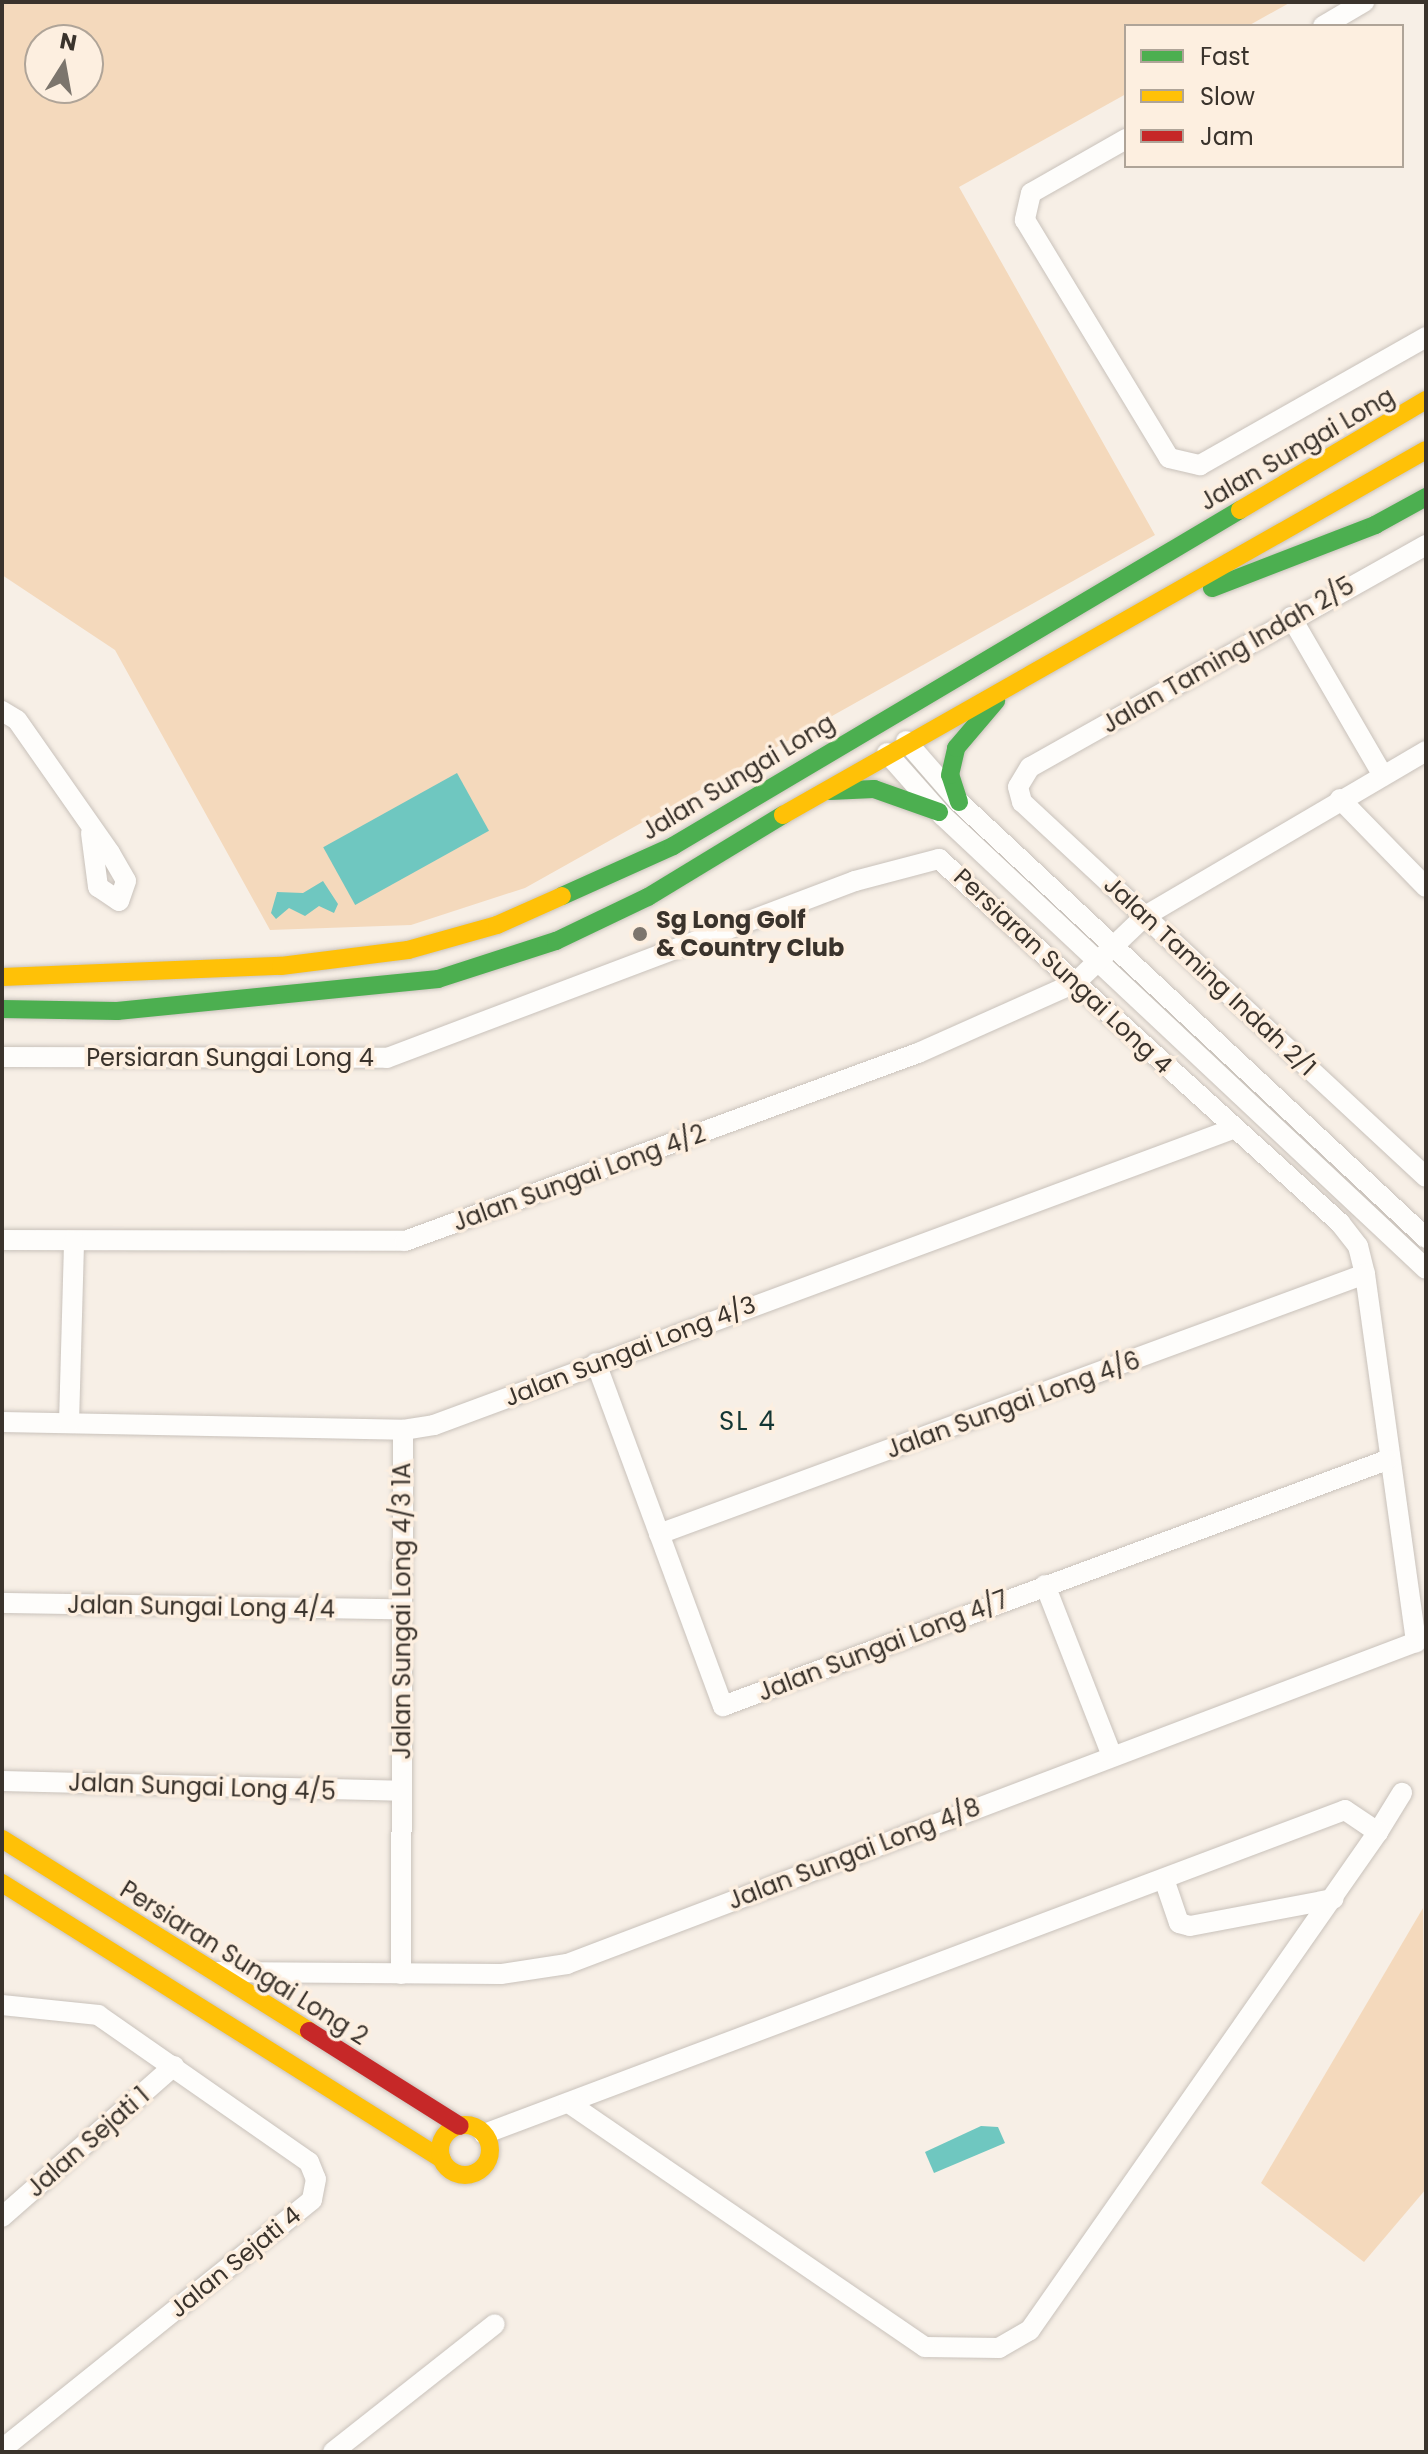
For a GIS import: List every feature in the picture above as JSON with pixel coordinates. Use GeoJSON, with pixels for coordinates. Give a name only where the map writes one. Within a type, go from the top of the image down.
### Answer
{"type":"FeatureCollection","features":[{"type":"Feature","properties":{"kind":"street"},"geometry":{"type":"LineString","coordinates":[[1326,24],[1364,2]]}},
{"type":"Feature","properties":{"kind":"street"},"geometry":{"type":"LineString","coordinates":[[1124,140],[1031,193],[1025,220],[1169,458],[1200,465],[1426,337]]}},
{"type":"Feature","properties":{"kind":"street","name":"Jalan Sungai Long"},"geometry":{"type":"LineString","coordinates":[[2,977],[158,976],[408,950],[497,925],[630,869],[1426,400]]}},
{"type":"Feature","properties":{"kind":"street"},"geometry":{"type":"LineString","coordinates":[[2,1009],[117,1011],[438,979],[556,941],[778,820],[893,742],[1022,679],[1426,450]]}},
{"type":"Feature","properties":{"kind":"street"},"geometry":{"type":"LineString","coordinates":[[1110,628],[1375,525],[1426,497]]}},
{"type":"Feature","properties":{"kind":"street","name":"Jalan Taming Indah 2/5"},"geometry":{"type":"LineString","coordinates":[[1030,767],[1291,617],[1426,545]]}},
{"type":"Feature","properties":{"kind":"street"},"geometry":{"type":"LineString","coordinates":[[1291,617],[1382,774]]}},
{"type":"Feature","properties":{"kind":"street"},"geometry":{"type":"LineString","coordinates":[[959,802],[950,775],[956,748],[1022,679]]}},
{"type":"Feature","properties":{"kind":"street"},"geometry":{"type":"LineString","coordinates":[[893,742],[909,702]]}},
{"type":"Feature","properties":{"kind":"street"},"geometry":{"type":"LineString","coordinates":[[2,711],[17,720],[91,833]]}},
{"type":"Feature","properties":{"kind":"street"},"geometry":{"type":"LineString","coordinates":[[861,732],[893,742],[1426,1238]]}},
{"type":"Feature","properties":{"kind":"street"},"geometry":{"type":"LineString","coordinates":[[893,742],[939,812],[1426,1269]]}},
{"type":"Feature","properties":{"kind":"street","name":"Jalan Sungai Long 4/2"},"geometry":{"type":"LineString","coordinates":[[2,1240],[405,1241],[918,1053],[1075,983],[1145,916],[1382,774],[1426,751]]}},
{"type":"Feature","properties":{"kind":"street","name":"Jalan Taming Indah 2/1"},"geometry":{"type":"LineString","coordinates":[[1030,767],[1018,787],[1022,802],[1426,1177]]}},
{"type":"Feature","properties":{"kind":"street"},"geometry":{"type":"LineString","coordinates":[[824,791],[874,789],[939,812]]}},
{"type":"Feature","properties":{"kind":"street"},"geometry":{"type":"LineString","coordinates":[[1340,799],[1426,887]]}},
{"type":"Feature","properties":{"kind":"street"},"geometry":{"type":"LineString","coordinates":[[725,851],[745,820],[749,800]]}},
{"type":"Feature","properties":{"kind":"street"},"geometry":{"type":"LineString","coordinates":[[725,815],[745,820],[778,820]]}},
{"type":"Feature","properties":{"kind":"street","name":"Persiaran Sungai Long 4"},"geometry":{"type":"LineString","coordinates":[[2,1057],[387,1058],[927,859],[949,865],[1233,1129],[1340,1223],[1358,1246],[1365,1274],[1387,1460],[1416,1642]]}},
{"type":"Feature","properties":{"kind":"street","name":"Jalan Sungai Long 4/3"},"geometry":{"type":"LineString","coordinates":[[2,1422],[403,1430],[596,1363],[1233,1129]]}},
{"type":"Feature","properties":{"kind":"street"},"geometry":{"type":"LineString","coordinates":[[69,1423],[74,1241]]}},
{"type":"Feature","properties":{"kind":"street","name":"Jalan Sungai Long 4/6"},"geometry":{"type":"LineString","coordinates":[[659,1534],[1365,1274]]}},
{"type":"Feature","properties":{"kind":"street","name":"Jalan Sungai Long 4/7"},"geometry":{"type":"LineString","coordinates":[[596,1363],[723,1706],[1387,1460]]}},
{"type":"Feature","properties":{"kind":"street","name":"Jalan Sungai Long 4/3 1A"},"geometry":{"type":"LineString","coordinates":[[401,1974],[399,1609],[403,1430]]}},
{"type":"Feature","properties":{"kind":"street"},"geometry":{"type":"LineString","coordinates":[[1045,1585],[1112,1756]]}},
{"type":"Feature","properties":{"kind":"street","name":"Jalan Sungai Long 4/4"},"geometry":{"type":"LineString","coordinates":[[2,1603],[399,1609]]}},
{"type":"Feature","properties":{"kind":"street","name":"Jalan Sungai Long 4/8"},"geometry":{"type":"LineString","coordinates":[[217,1972],[501,1974],[567,1964],[1416,1642]]}},
{"type":"Feature","properties":{"kind":"street","name":"Jalan Sungai Long 4/5"},"geometry":{"type":"LineString","coordinates":[[2,1781],[401,1791]]}},
{"type":"Feature","properties":{"kind":"street"},"geometry":{"type":"LineString","coordinates":[[568,2103],[925,2347],[999,2348],[1030,2330],[1333,1899],[1402,1793]]}},
{"type":"Feature","properties":{"kind":"street"},"geometry":{"type":"LineString","coordinates":[[442,2159],[443,2138],[460,2126],[484,2134],[1165,1882],[1345,1810],[1378,1832]]}},
{"type":"Feature","properties":{"kind":"street","name":"Persiaran Sungai Long 2"},"geometry":{"type":"LineString","coordinates":[[2,1839],[460,2126]]}},
{"type":"Feature","properties":{"kind":"street"},"geometry":{"type":"LineString","coordinates":[[1165,1882],[1179,1923],[1190,1926],[1333,1899]]}},
{"type":"Feature","properties":{"kind":"street"},"geometry":{"type":"LineString","coordinates":[[2,1883],[218,2014],[442,2159],[459,2174],[474,2173],[489,2156],[484,2134]]}},
{"type":"Feature","properties":{"kind":"street"},"geometry":{"type":"LineString","coordinates":[[218,2014],[242,1989]]}},
{"type":"Feature","properties":{"kind":"street","name":"Jalan Sejati 4"},"geometry":{"type":"LineString","coordinates":[[2,2005],[98,2015],[309,2162],[316,2179],[312,2200],[2,2449]]}},
{"type":"Feature","properties":{"kind":"street","name":"Jalan Sejati 1"},"geometry":{"type":"LineString","coordinates":[[2,2217],[174,2066]]}},
{"type":"Feature","properties":{"kind":"street"},"geometry":{"type":"LineString","coordinates":[[333,2452],[495,2324]]}},
{"type":"Feature","properties":{"kind":"shaded area"},"geometry":{"type":"Polygon","coordinates":[[[2,2],[1291,2],[1252,24],[1124,24],[1124,95],[959,187],[1155,535],[525,888],[411,925],[270,930],[115,650],[2,575],[2,2]]]}},
{"type":"Feature","properties":{"kind":"shaded area"},"geometry":{"type":"Polygon","coordinates":[[[1423,1908],[1426,2189],[1364,2262],[1261,2183],[1423,1908]]]}},
{"type":"Feature","properties":{"kind":"water"},"geometry":{"type":"Polygon","coordinates":[[[457,773],[489,831],[355,905],[323,847],[457,773]]]}},
{"type":"Feature","properties":{"kind":"water"},"geometry":{"type":"Polygon","coordinates":[[[323,881],[338,904],[334,913],[319,906],[305,916],[289,908],[276,919],[271,913],[277,892],[303,893],[323,881]]]}},
{"type":"Feature","properties":{"kind":"water"},"geometry":{"type":"Polygon","coordinates":[[[981,2126],[998,2127],[1005,2143],[934,2173],[925,2152],[981,2126]]]}},
{"type":"Feature","properties":{"kind":"traffic: fast"},"geometry":{"type":"LineString","coordinates":[[1212,588],[1375,525],[1426,497]]}},
{"type":"Feature","properties":{"kind":"traffic: fast"},"geometry":{"type":"LineString","coordinates":[[562,896],[673,846],[1240,510]]}},
{"type":"Feature","properties":{"kind":"traffic: fast"},"geometry":{"type":"LineString","coordinates":[[959,802],[950,775],[956,748],[996,701]]}},
{"type":"Feature","properties":{"kind":"traffic: fast"},"geometry":{"type":"LineString","coordinates":[[830,791],[874,789],[939,812]]}},
{"type":"Feature","properties":{"kind":"traffic: fast"},"geometry":{"type":"LineString","coordinates":[[2,1009],[117,1011],[438,979],[556,941],[648,897],[783,815]]}},
{"type":"Feature","properties":{"kind":"traffic: slow"},"geometry":{"type":"LineString","coordinates":[[1240,510],[1426,400]]}},
{"type":"Feature","properties":{"kind":"traffic: slow"},"geometry":{"type":"LineString","coordinates":[[783,815],[1426,450]]}},
{"type":"Feature","properties":{"kind":"traffic: slow"},"geometry":{"type":"LineString","coordinates":[[2,977],[281,966],[408,950],[497,925],[562,896]]}},
{"type":"Feature","properties":{"kind":"traffic: slow"},"geometry":{"type":"LineString","coordinates":[[2,1839],[309,2031]]}},
{"type":"Feature","properties":{"kind":"traffic: slow"},"geometry":{"type":"LineString","coordinates":[[2,1883],[442,2159]]}},
{"type":"Feature","properties":{"kind":"traffic: slow"},"geometry":{"type":"LineString","coordinates":[[465,2125],[482,2133],[490,2150],[482,2167],[465,2175],[448,2167],[440,2150],[448,2133],[465,2125]]}},
{"type":"Feature","properties":{"kind":"traffic: jam"},"geometry":{"type":"LineString","coordinates":[[309,2031],[460,2126]]}},
{"type":"Feature","properties":{"kind":"place","name":"Sg Long Golf & Country Club"},"geometry":{"type":"Point","coordinates":[640,934]}},
{"type":"Feature","properties":{"kind":"district","name":"SL 4"},"geometry":{"type":"Point","coordinates":[748,1422]}}]}
